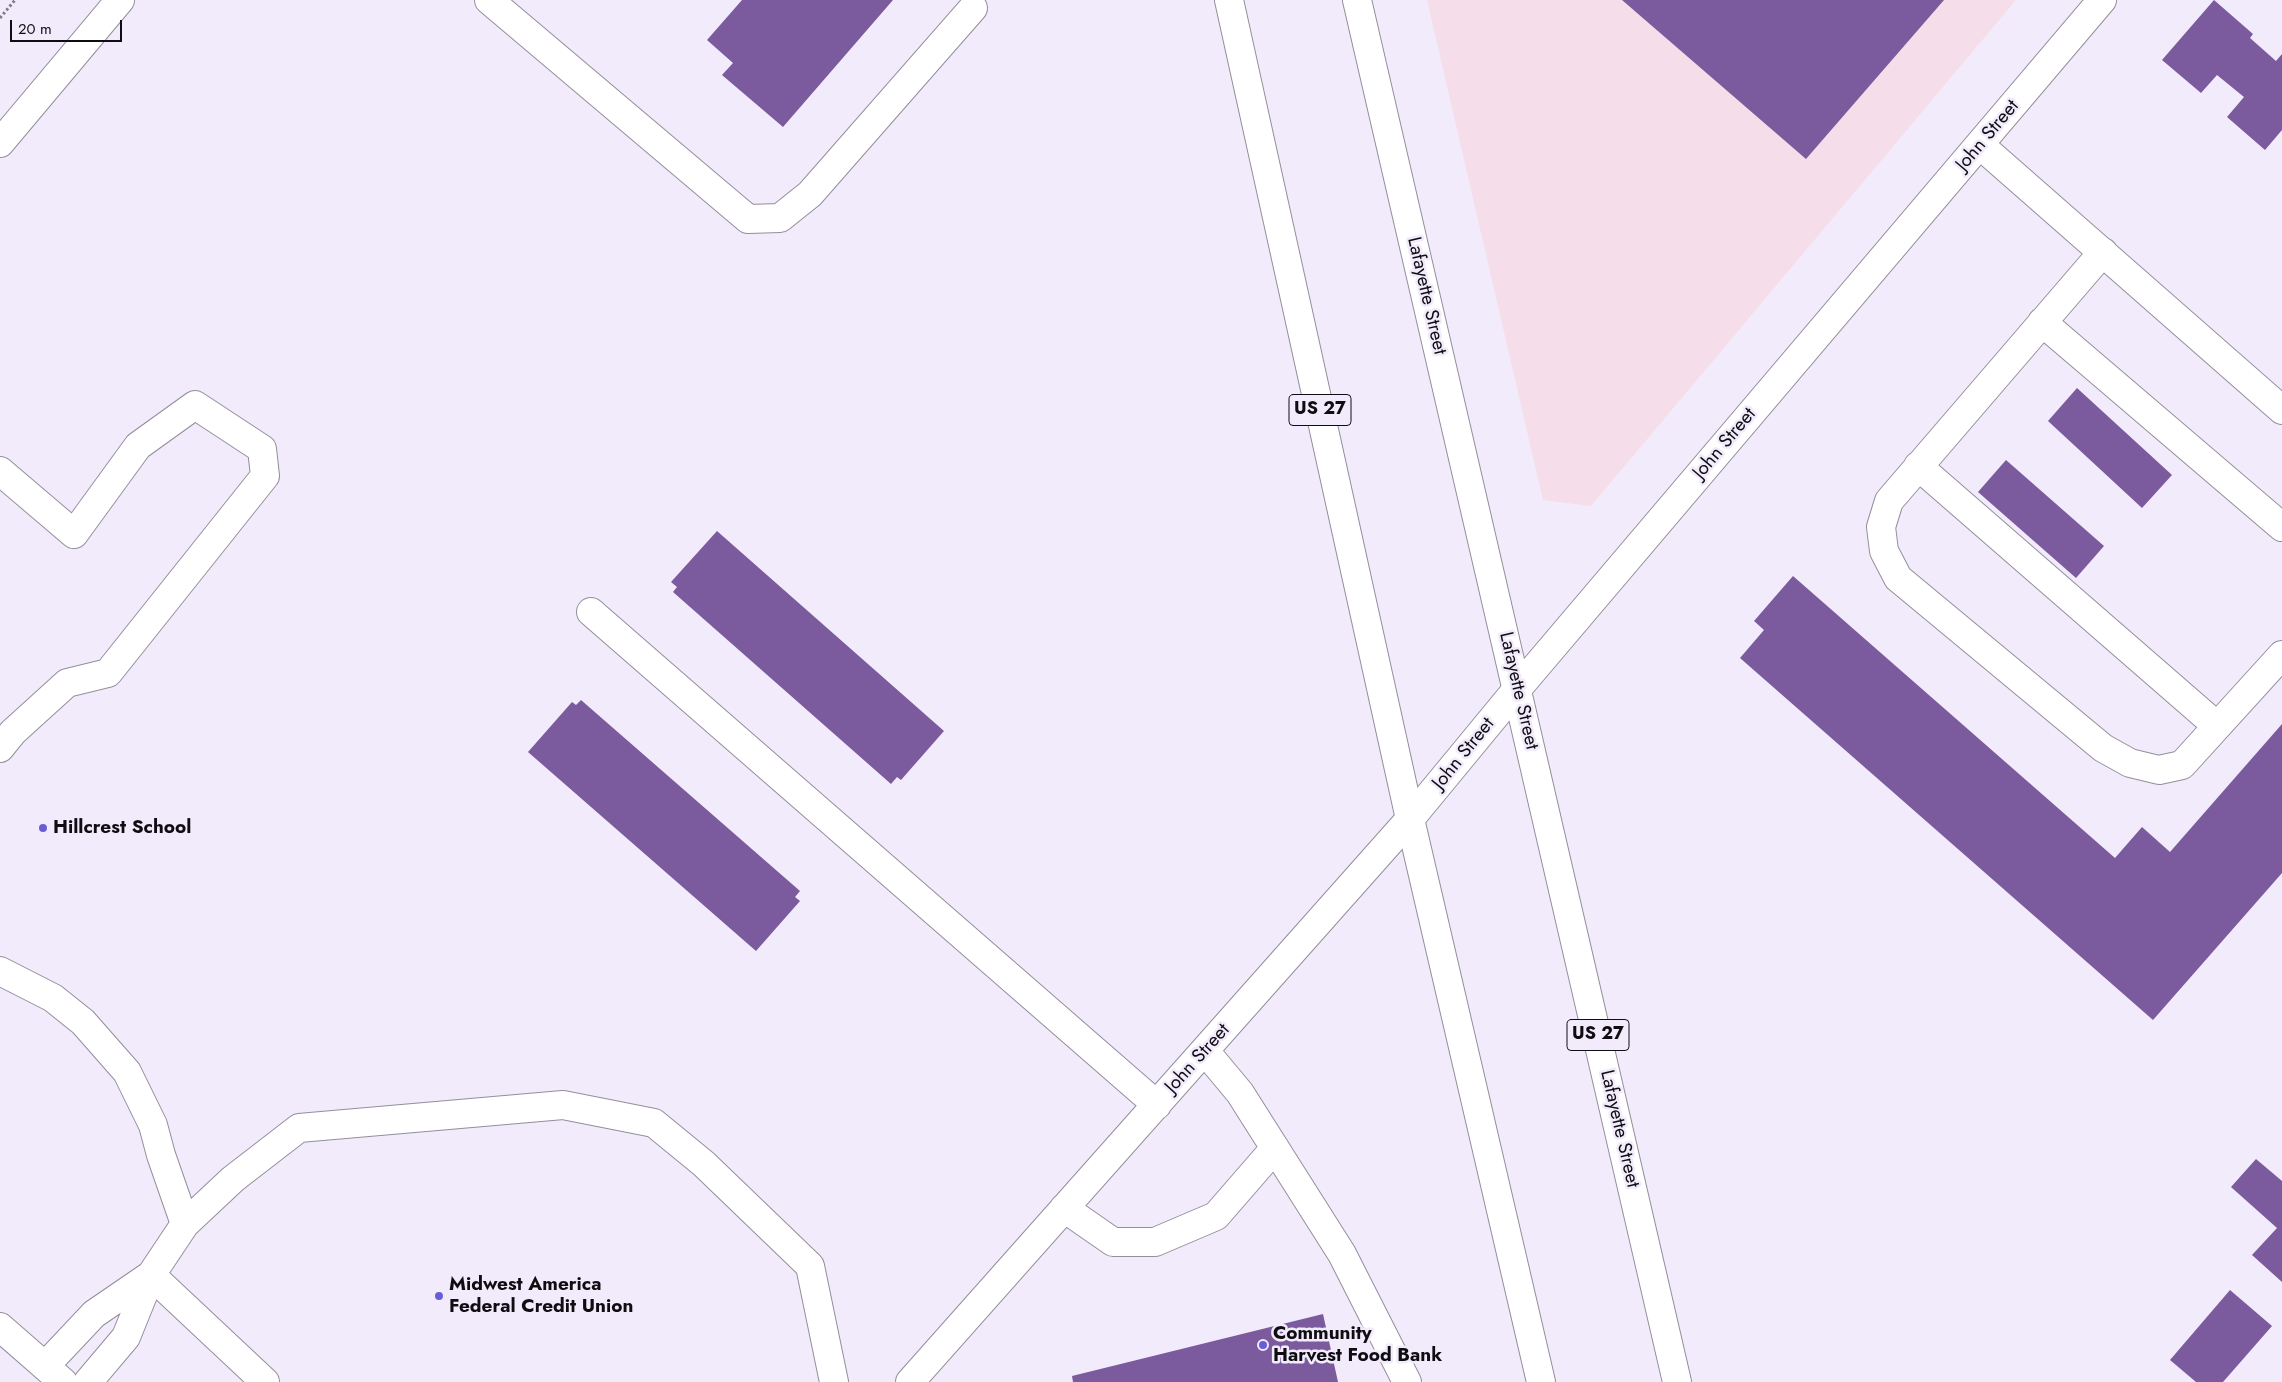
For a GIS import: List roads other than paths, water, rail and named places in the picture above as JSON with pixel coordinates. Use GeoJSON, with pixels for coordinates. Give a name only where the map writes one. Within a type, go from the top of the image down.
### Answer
{"type":"FeatureCollection","features":[{"type":"Feature","properties":{"kind":"main road"},"geometry":{"type":"LineString","coordinates":[[0,143],[120,0]]}},
{"type":"Feature","properties":{"kind":"main road"},"geometry":{"type":"LineString","coordinates":[[490,0],[748,219],[780,218],[810,194],[973,8]]}},
{"type":"Feature","properties":{"kind":"main road","name":"US 27"},"geometry":{"type":"LineString","coordinates":[[1229,0],[1410,819],[1541,1382]]}},
{"type":"Feature","properties":{"kind":"main road","name":"Lafayette Street"},"geometry":{"type":"LineString","coordinates":[[1357,0],[1518,688],[1677,1382]]}},
{"type":"Feature","properties":{"kind":"main road","name":"John Street"},"geometry":{"type":"LineString","coordinates":[[910,1382],[1410,819],[1518,688],[2102,0]]}},
{"type":"Feature","properties":{"kind":"main road"},"geometry":{"type":"LineString","coordinates":[[1980,145],[2282,410]]}},
{"type":"Feature","properties":{"kind":"main road"},"geometry":{"type":"LineString","coordinates":[[2103,252],[1889,501],[1881,527],[1884,551],[1898,578],[2103,748],[2130,763],[2159,770],[2182,765],[2282,655]]}},
{"type":"Feature","properties":{"kind":"main road"},"geometry":{"type":"LineString","coordinates":[[2042,322],[2282,527]]}},
{"type":"Feature","properties":{"kind":"main road"},"geometry":{"type":"LineString","coordinates":[[0,471],[74,534],[138,446],[195,405],[262,450],[265,476],[108,673],[67,683],[13,732],[0,748]]}},
{"type":"Feature","properties":{"kind":"main road"},"geometry":{"type":"LineString","coordinates":[[1918,466],[2217,726]]}},
{"type":"Feature","properties":{"kind":"main road"},"geometry":{"type":"LineString","coordinates":[[591,612],[1157,1105]]}},
{"type":"Feature","properties":{"kind":"main road"},"geometry":{"type":"LineString","coordinates":[[0,971],[52,998],[83,1022],[127,1072],[153,1125],[160,1155],[185,1224]]}},
{"type":"Feature","properties":{"kind":"main road"},"geometry":{"type":"LineString","coordinates":[[1205,1051],[1240,1093],[1342,1254],[1407,1382]]}},
{"type":"Feature","properties":{"kind":"main road"},"geometry":{"type":"LineString","coordinates":[[88,1382],[126,1338],[152,1275],[185,1224],[233,1179],[299,1128],[563,1105],[654,1123],[704,1164],[810,1266],[834,1382]]}},
{"type":"Feature","properties":{"kind":"main road"},"geometry":{"type":"LineString","coordinates":[[1064,1208],[1113,1242],[1155,1242],[1216,1216],[1276,1148]]}},
{"type":"Feature","properties":{"kind":"main road"},"geometry":{"type":"LineString","coordinates":[[0,1327],[54,1374],[94,1314],[152,1275]]}},
{"type":"Feature","properties":{"kind":"main road"},"geometry":{"type":"LineString","coordinates":[[152,1275],[265,1382]]}},
{"type":"Feature","properties":{"kind":"place","name":"Hillcrest School"},"geometry":{"type":"Point","coordinates":[43,828]}},
{"type":"Feature","properties":{"kind":"place","name":"Midwest America Federal Credit Union"},"geometry":{"type":"Point","coordinates":[439,1296]}},
{"type":"Feature","properties":{"kind":"place","name":"Community Harvest Food Bank"},"geometry":{"type":"Point","coordinates":[1263,1345]}}]}
